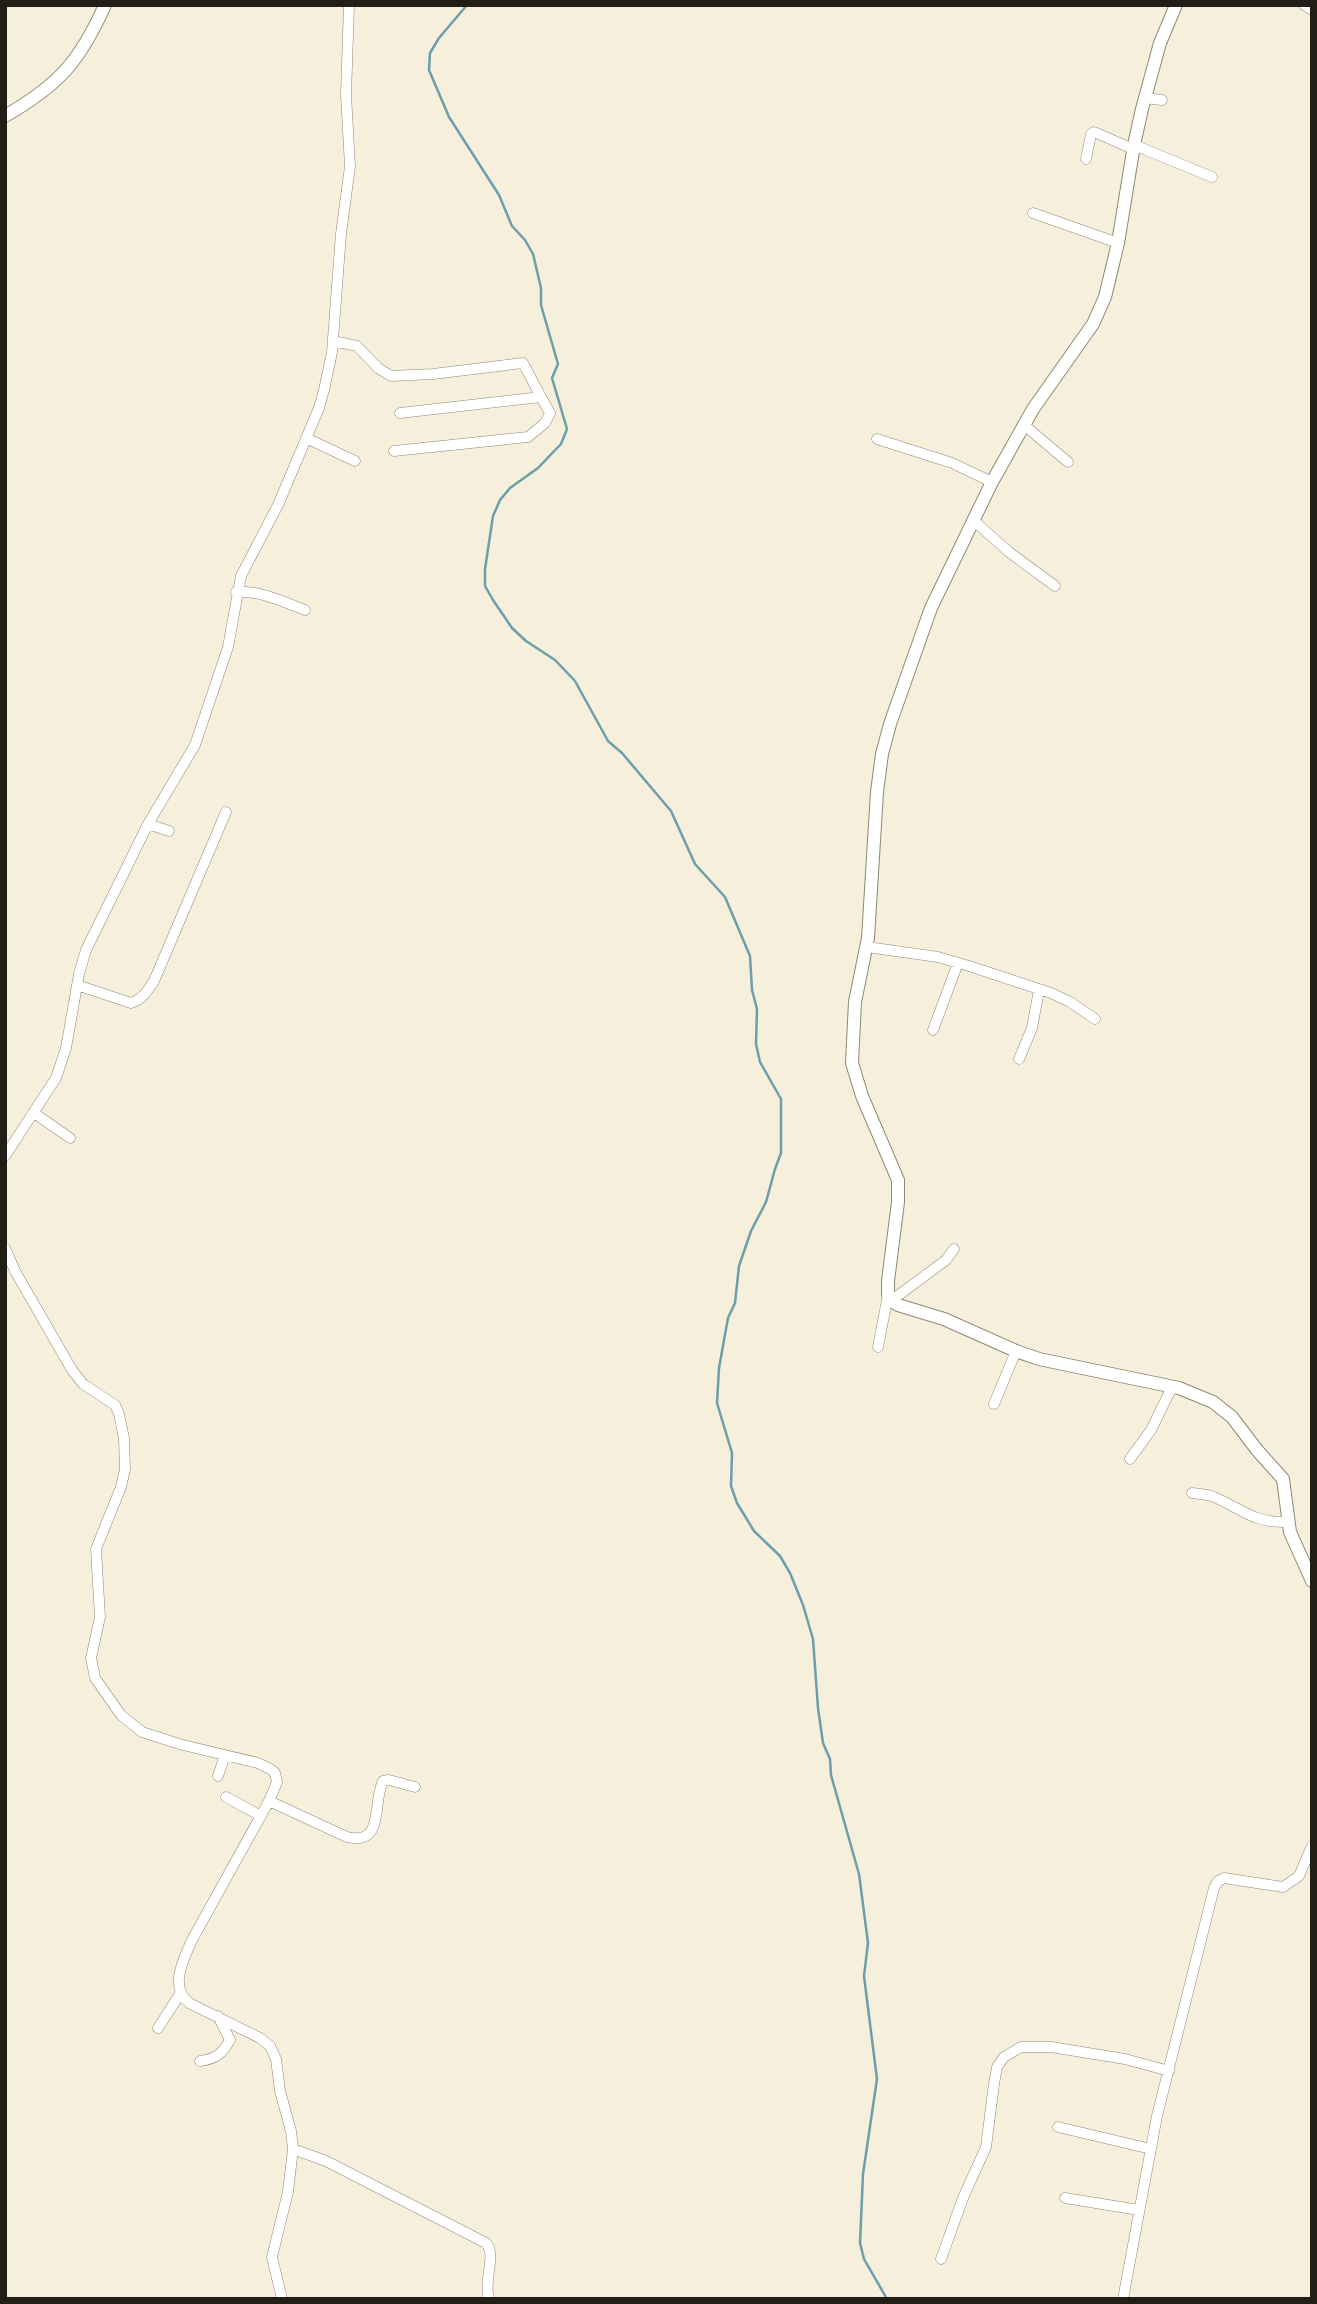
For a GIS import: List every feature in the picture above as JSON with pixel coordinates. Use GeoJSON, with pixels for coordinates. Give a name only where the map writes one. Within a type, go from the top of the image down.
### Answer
{"type":"FeatureCollection","features":[{"type":"Feature","properties":{"kind":"street"},"geometry":{"type":"LineString","coordinates":[[5,116],[45,91],[63,75],[91,36],[105,5]]}},
{"type":"Feature","properties":{"kind":"street"},"geometry":{"type":"LineString","coordinates":[[5,1156],[60,1069],[77,985],[89,943],[148,824],[189,757],[200,733],[228,647],[241,576],[278,505],[324,390],[351,166],[346,95],[349,5]]}},
{"type":"Feature","properties":{"kind":"street"},"geometry":{"type":"LineString","coordinates":[[878,1347],[890,1298],[888,1274],[898,1202],[898,1180],[862,1096],[852,1063],[855,1002],[867,947],[882,754],[931,608],[973,520],[1041,397],[1093,324],[1104,297],[1118,243],[1133,147],[1144,98],[1160,43],[1176,5]]}},
{"type":"Feature","properties":{"kind":"street"},"geometry":{"type":"LineString","coordinates":[[1304,5],[1312,10]]}},
{"type":"Feature","properties":{"kind":"street"},"geometry":{"type":"LineString","coordinates":[[1144,98],[1161,100]]}},
{"type":"Feature","properties":{"kind":"street"},"geometry":{"type":"LineString","coordinates":[[1086,159],[1091,134],[1094,132],[1212,177]]}},
{"type":"Feature","properties":{"kind":"street"},"geometry":{"type":"LineString","coordinates":[[1033,213],[1118,243]]}},
{"type":"Feature","properties":{"kind":"street"},"geometry":{"type":"LineString","coordinates":[[332,341],[357,346],[378,368],[391,376],[433,374],[523,363],[550,413],[545,423],[528,437],[394,451]]}},
{"type":"Feature","properties":{"kind":"street"},"geometry":{"type":"LineString","coordinates":[[400,413],[541,397]]}},
{"type":"Feature","properties":{"kind":"street"},"geometry":{"type":"LineString","coordinates":[[1024,425],[1068,462]]}},
{"type":"Feature","properties":{"kind":"street"},"geometry":{"type":"LineString","coordinates":[[306,438],[355,461]]}},
{"type":"Feature","properties":{"kind":"street"},"geometry":{"type":"LineString","coordinates":[[877,439],[952,463],[992,482]]}},
{"type":"Feature","properties":{"kind":"street"},"geometry":{"type":"LineString","coordinates":[[973,520],[1009,552],[1055,586]]}},
{"type":"Feature","properties":{"kind":"street"},"geometry":{"type":"LineString","coordinates":[[236,592],[256,594],[305,610]]}},
{"type":"Feature","properties":{"kind":"street"},"geometry":{"type":"LineString","coordinates":[[77,985],[131,1003],[148,991],[226,812]]}},
{"type":"Feature","properties":{"kind":"street"},"geometry":{"type":"LineString","coordinates":[[148,824],[169,831]]}},
{"type":"Feature","properties":{"kind":"street"},"geometry":{"type":"LineString","coordinates":[[867,947],[938,957],[958,963],[1070,1002],[1095,1019]]}},
{"type":"Feature","properties":{"kind":"street"},"geometry":{"type":"LineString","coordinates":[[933,1030],[958,963]]}},
{"type":"Feature","properties":{"kind":"street"},"geometry":{"type":"LineString","coordinates":[[1019,1059],[1032,1028],[1039,990]]}},
{"type":"Feature","properties":{"kind":"street"},"geometry":{"type":"LineString","coordinates":[[34,1113],[70,1138]]}},
{"type":"Feature","properties":{"kind":"street"},"geometry":{"type":"LineString","coordinates":[[5,1248],[15,1271],[76,1376],[114,1405],[121,1422],[124,1477],[118,1499],[96,1549],[100,1617],[91,1658],[95,1678],[121,1716],[142,1732],[258,1763],[275,1773],[276,1782],[269,1801],[192,1940],[179,1974],[180,1994],[158,2028]]}},
{"type":"Feature","properties":{"kind":"street"},"geometry":{"type":"LineString","coordinates":[[890,1298],[938,1266],[954,1250]]}},
{"type":"Feature","properties":{"kind":"street"},"geometry":{"type":"LineString","coordinates":[[890,1298],[898,1305],[954,1323],[1039,1359],[1172,1387],[1213,1402],[1232,1417],[1283,1479],[1288,1522],[1295,1545],[1312,1581]]}},
{"type":"Feature","properties":{"kind":"street"},"geometry":{"type":"LineString","coordinates":[[994,1404],[1016,1351]]}},
{"type":"Feature","properties":{"kind":"street"},"geometry":{"type":"LineString","coordinates":[[1130,1458],[1151,1430],[1172,1387]]}},
{"type":"Feature","properties":{"kind":"street"},"geometry":{"type":"LineString","coordinates":[[1192,1493],[1213,1496],[1253,1518],[1288,1522]]}},
{"type":"Feature","properties":{"kind":"street"},"geometry":{"type":"LineString","coordinates":[[218,1776],[225,1755]]}},
{"type":"Feature","properties":{"kind":"street"},"geometry":{"type":"LineString","coordinates":[[269,1801],[347,1837],[360,1840],[366,1838],[373,1826],[383,1781],[415,1787]]}},
{"type":"Feature","properties":{"kind":"street"},"geometry":{"type":"LineString","coordinates":[[226,1797],[261,1816]]}},
{"type":"Feature","properties":{"kind":"street"},"geometry":{"type":"LineString","coordinates":[[1123,2299],[1151,2150],[1210,1900],[1218,1881],[1224,1878],[1252,1884],[1283,1886],[1299,1876],[1312,1846]]}},
{"type":"Feature","properties":{"kind":"street"},"geometry":{"type":"LineString","coordinates":[[180,1994],[189,2003],[253,2034],[270,2046],[276,2059],[293,2149],[288,2192],[272,2257],[282,2299]]}},
{"type":"Feature","properties":{"kind":"street"},"geometry":{"type":"LineString","coordinates":[[200,2061],[217,2057],[230,2040],[218,2016]]}},
{"type":"Feature","properties":{"kind":"street"},"geometry":{"type":"LineString","coordinates":[[941,2259],[967,2188],[986,2147],[997,2067],[1004,2057],[1021,2047],[1051,2047],[1125,2059],[1169,2071]]}},
{"type":"Feature","properties":{"kind":"street"},"geometry":{"type":"LineString","coordinates":[[1058,2127],[1151,2150]]}},
{"type":"Feature","properties":{"kind":"street"},"geometry":{"type":"LineString","coordinates":[[293,2149],[326,2161],[486,2243],[491,2249],[486,2278],[489,2299]]}},
{"type":"Feature","properties":{"kind":"street"},"geometry":{"type":"LineString","coordinates":[[1065,2198],[1139,2210]]}},
{"type":"Feature","properties":{"kind":"waterway"},"geometry":{"type":"LineString","coordinates":[[467,5],[430,53],[429,70],[449,117],[499,195],[512,226],[533,254],[541,288],[541,305],[558,364],[552,378],[567,429],[561,444],[538,468],[510,488],[500,500],[493,516],[485,586],[512,628],[555,660],[575,681],[608,741],[622,753],[671,811],[695,864],[725,897],[750,956],[752,990],[757,1009],[756,1044],[760,1062],[781,1099],[781,1153],[766,1202],[751,1231],[739,1266],[735,1303],[728,1318],[719,1368],[717,1403],[732,1453],[731,1486],[737,1503],[754,1531],[780,1556],[803,1605],[813,1639],[823,1743],[830,1759],[831,1775],[859,1874],[868,1943],[864,1976],[877,2079],[863,2174],[860,2243],[864,2259],[887,2299]]}}]}
